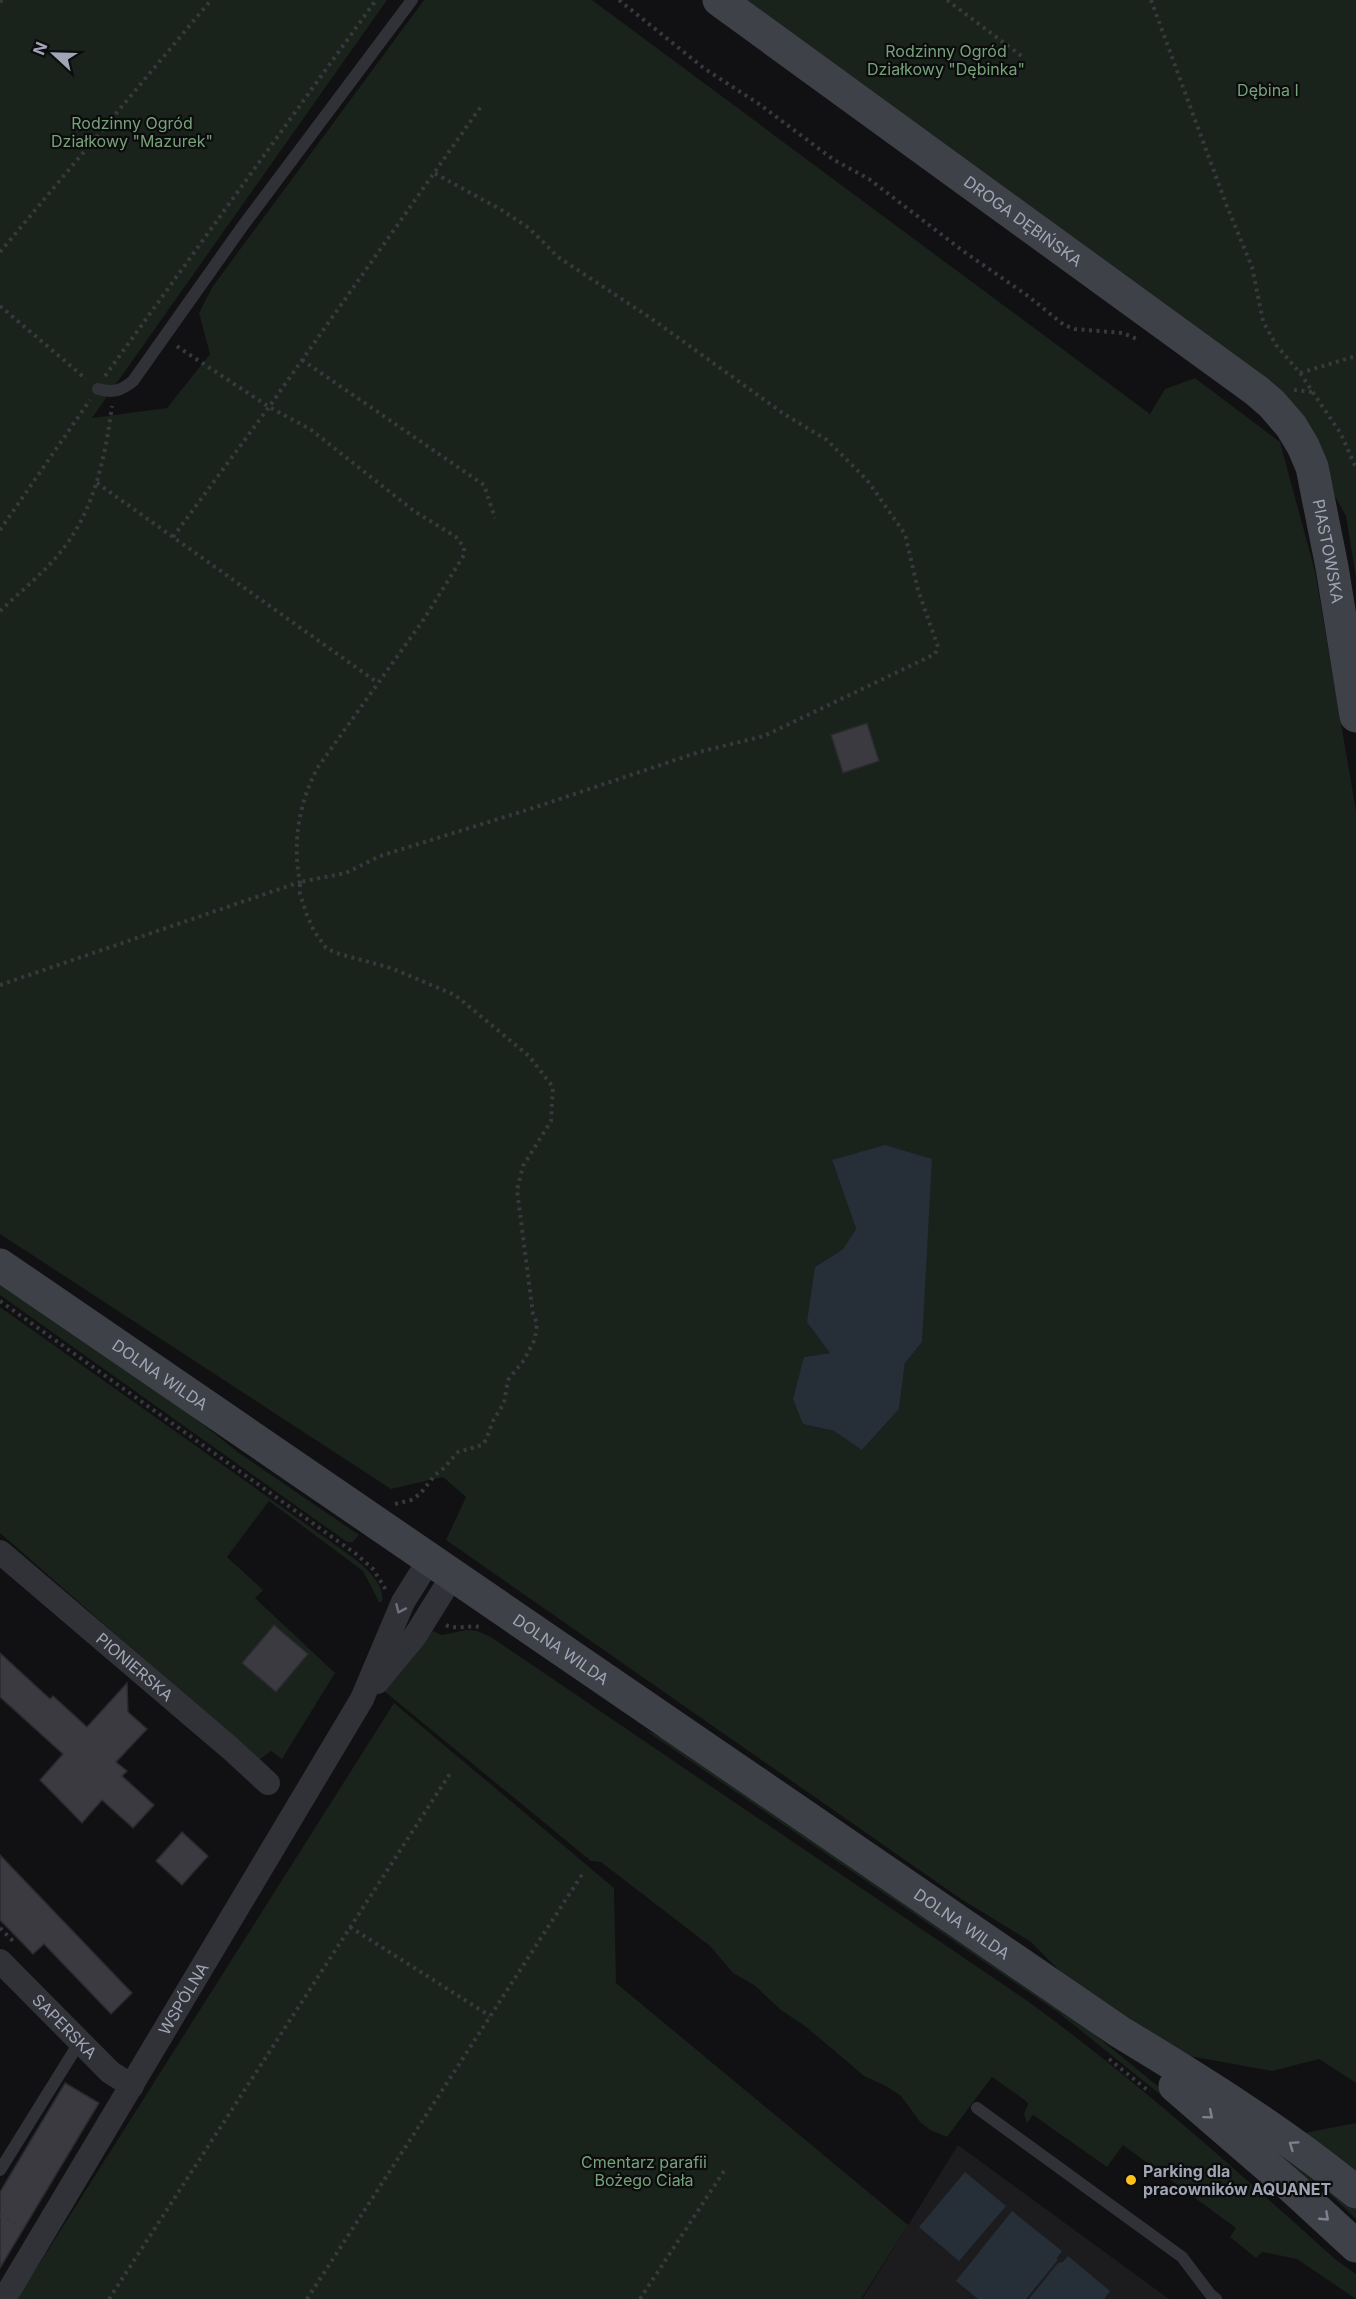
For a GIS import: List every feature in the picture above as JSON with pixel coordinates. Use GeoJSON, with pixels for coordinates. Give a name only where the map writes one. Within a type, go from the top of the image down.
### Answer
{"type":"FeatureCollection","features":[{"type":"Feature","properties":{"kind":"main road","name":"DROGA DĘBIŃSKA"},"geometry":{"type":"LineString","coordinates":[[719,0],[1272,404],[1291,426],[1309,459]]}},
{"type":"Feature","properties":{"kind":"main road","name":"PIASTOWSKA"},"geometry":{"type":"LineString","coordinates":[[1309,459],[1318,489],[1356,716]]}},
{"type":"Feature","properties":{"kind":"main road","name":"DOLNA WILDA"},"geometry":{"type":"LineString","coordinates":[[0,1265],[369,1535],[441,1567],[1111,2042],[1165,2077],[1293,2188],[1356,2247]]}},
{"type":"Feature","properties":{"kind":"main road","name":"DOLNA WILDA"},"geometry":{"type":"LineString","coordinates":[[1111,2042],[1198,2079],[1322,2165],[1356,2192]]}},
{"type":"Feature","properties":{"kind":"street","name":"PIONIERSKA"},"geometry":{"type":"LineString","coordinates":[[0,1552],[268,1783]]}},
{"type":"Feature","properties":{"kind":"street","name":"WSPÓLNA"},"geometry":{"type":"LineString","coordinates":[[4,2299],[362,1699],[403,1602],[441,1567]]}},
{"type":"Feature","properties":{"kind":"street","name":"WSPÓLNA"},"geometry":{"type":"LineString","coordinates":[[362,1699],[415,1636],[428,1616],[441,1567]]}},
{"type":"Feature","properties":{"kind":"street","name":"SAPERSKA"},"geometry":{"type":"LineString","coordinates":[[4,1972],[110,2072],[132,2086]]}},
{"type":"Feature","properties":{"kind":"lane"},"geometry":{"type":"LineString","coordinates":[[104,391],[123,390],[133,381],[242,227],[412,0]]}},
{"type":"Feature","properties":{"kind":"lane"},"geometry":{"type":"LineString","coordinates":[[0,2170],[79,2043]]}},
{"type":"Feature","properties":{"kind":"lane"},"geometry":{"type":"LineString","coordinates":[[977,2108],[1182,2257],[1216,2299]]}},
{"type":"Feature","properties":{"kind":"path"},"geometry":{"type":"LineString","coordinates":[[0,252],[211,0]]}},
{"type":"Feature","properties":{"kind":"path"},"geometry":{"type":"LineString","coordinates":[[0,530],[104,391],[106,374],[375,0]]}},
{"type":"Feature","properties":{"kind":"path"},"geometry":{"type":"LineString","coordinates":[[619,0],[696,63],[759,104],[834,159],[869,179],[1064,325],[1097,332],[1123,333],[1143,342],[1151,342],[1174,331]]}},
{"type":"Feature","properties":{"kind":"path"},"geometry":{"type":"LineString","coordinates":[[946,0],[1024,58]]}},
{"type":"Feature","properties":{"kind":"path"},"geometry":{"type":"LineString","coordinates":[[1151,0],[1226,204],[1252,267],[1263,321],[1276,345],[1300,373],[1341,434],[1356,468]]}},
{"type":"Feature","properties":{"kind":"path"},"geometry":{"type":"LineString","coordinates":[[173,537],[269,407],[482,105]]}},
{"type":"Feature","properties":{"kind":"path"},"geometry":{"type":"LineString","coordinates":[[0,985],[300,882],[346,873],[380,856],[699,752],[764,736],[935,654],[938,647],[918,590],[905,534],[867,480],[827,440],[784,414],[652,319],[558,257],[529,228],[500,209],[434,173]]}},
{"type":"Feature","properties":{"kind":"path"},"geometry":{"type":"LineString","coordinates":[[0,306],[104,391],[112,406],[97,483],[79,527],[62,551],[0,611]]}},
{"type":"Feature","properties":{"kind":"path"},"geometry":{"type":"LineString","coordinates":[[164,337],[269,407],[310,429],[414,511],[456,537],[464,547],[464,555],[454,574],[318,767],[310,782],[302,804],[297,837],[296,862],[300,894],[314,931],[326,948],[336,953],[392,968],[455,995],[529,1056],[553,1087],[551,1121],[523,1166],[517,1190],[533,1314],[537,1323],[536,1339],[524,1360],[508,1380],[504,1403],[482,1445],[458,1452],[420,1494],[411,1500],[389,1505],[386,1515],[356,1554]]}},
{"type":"Feature","properties":{"kind":"path"},"geometry":{"type":"LineString","coordinates":[[1300,373],[1356,356]]}},
{"type":"Feature","properties":{"kind":"path"},"geometry":{"type":"LineString","coordinates":[[302,360],[484,485],[495,518]]}},
{"type":"Feature","properties":{"kind":"path"},"geometry":{"type":"LineString","coordinates":[[97,483],[378,683]]}},
{"type":"Feature","properties":{"kind":"path"},"geometry":{"type":"LineString","coordinates":[[0,1301],[356,1554],[380,1577],[387,1593],[403,1602]]}},
{"type":"Feature","properties":{"kind":"path"},"geometry":{"type":"LineString","coordinates":[[428,1616],[451,1628],[469,1625],[486,1628]]}},
{"type":"Feature","properties":{"kind":"path"},"geometry":{"type":"LineString","coordinates":[[109,2299],[451,1772]]}},
{"type":"Feature","properties":{"kind":"path"},"geometry":{"type":"LineString","coordinates":[[307,2299],[583,1873]]}},
{"type":"Feature","properties":{"kind":"path"},"geometry":{"type":"LineString","coordinates":[[350,1927],[490,2016]]}},
{"type":"Feature","properties":{"kind":"path"},"geometry":{"type":"LineString","coordinates":[[1111,2042],[1154,2096]]}},
{"type":"Feature","properties":{"kind":"path"},"geometry":{"type":"LineString","coordinates":[[640,2299],[726,2168]]}},
{"type":"Feature","properties":{"kind":"path"},"geometry":{"type":"LineString","coordinates":[[0,2214],[27,2231]]}},
{"type":"Feature","properties":{"kind":"shaded area"},"geometry":{"type":"Polygon","coordinates":[[[885,1145],[932,1159],[922,1342],[905,1363],[899,1409],[862,1450],[834,1431],[803,1424],[793,1399],[804,1357],[830,1353],[807,1322],[815,1267],[843,1249],[856,1229],[832,1160],[885,1145]]]}},
{"type":"Feature","properties":{"kind":"shaded area"},"geometry":{"type":"Polygon","coordinates":[[[958,2145],[1169,2299],[862,2299],[958,2145]]]}},
{"type":"Feature","properties":{"kind":"shaded area"},"geometry":{"type":"Polygon","coordinates":[[[965,2172],[1006,2206],[959,2261],[919,2227],[965,2172]]]}},
{"type":"Feature","properties":{"kind":"shaded area"},"geometry":{"type":"Polygon","coordinates":[[[1012,2211],[1062,2251],[1057,2261],[1026,2299],[978,2299],[956,2281],[1012,2211]]]}},
{"type":"Feature","properties":{"kind":"shaded area"},"geometry":{"type":"Polygon","coordinates":[[[1068,2256],[1110,2291],[1104,2299],[1029,2299],[1058,2263],[1063,2262],[1068,2256]]]}},
{"type":"Feature","properties":{"kind":"green space","name":"Rodzinny Ogród Działkowy \"Mazurek\""},"geometry":{"type":"Polygon","coordinates":[[[0,0],[387,0],[92,418],[167,408],[210,354],[199,313],[213,286],[424,0],[592,0],[1150,414],[1165,389],[1195,378],[1280,442],[1315,571],[1356,811],[1356,2083],[1319,2059],[1272,2071],[1178,2054],[1062,1973],[1031,1942],[961,1899],[446,1540],[466,1497],[443,1477],[391,1489],[0,1234],[0,0]],[[867,723],[831,735],[843,773],[879,760],[867,723]],[[832,1160],[856,1229],[843,1249],[815,1267],[830,1353],[804,1357],[803,1424],[834,1431],[863,1449],[899,1409],[905,1363],[922,1342],[832,1160]]]}},
{"type":"Feature","properties":{"kind":"green space"},"geometry":{"type":"Polygon","coordinates":[[[734,0],[1356,0],[1356,578],[1346,516],[1323,475],[1318,457],[734,0]]]}},
{"type":"Feature","properties":{"kind":"green space"},"geometry":{"type":"Polygon","coordinates":[[[0,1278],[136,1371],[239,1453],[359,1535],[353,1542],[347,1542],[0,1295],[0,1278]]]}},
{"type":"Feature","properties":{"kind":"green space"},"geometry":{"type":"Polygon","coordinates":[[[0,1307],[351,1556],[368,1570],[377,1582],[381,1589],[382,1602],[379,1602],[363,1571],[269,1501],[227,1557],[263,1590],[255,1598],[335,1673],[282,1759],[271,1751],[259,1760],[0,1533],[0,1307]]]}},
{"type":"Feature","properties":{"kind":"green space"},"geometry":{"type":"Polygon","coordinates":[[[466,1630],[477,1631],[491,1637],[1026,2000],[1066,2030],[1184,2125],[1335,2259],[1356,2274],[1356,2299],[1297,2259],[1262,2252],[1256,2258],[1230,2237],[1236,2228],[1123,2145],[1107,2167],[1033,2115],[1027,2123],[1024,2114],[1028,2104],[1026,2101],[992,2077],[947,2137],[930,2130],[920,2122],[901,2096],[864,2076],[805,2026],[781,2010],[754,1985],[733,1973],[710,1946],[601,1862],[591,1861],[384,1691],[426,1636],[433,1631],[442,1635],[466,1630]]]}},
{"type":"Feature","properties":{"kind":"green space","name":"Cmentarz parafii Bożego Ciała"},"geometry":{"type":"Polygon","coordinates":[[[394,1703],[614,1888],[616,1983],[908,2225],[861,2299],[17,2299],[394,1703]]]}},
{"type":"Feature","properties":{"kind":"green space"},"geometry":{"type":"Polygon","coordinates":[[[645,1730],[683,1746],[1093,2033],[1188,2111],[1177,2108],[1059,2013],[645,1730]]]}},
{"type":"Feature","properties":{"kind":"green space"},"geometry":{"type":"Polygon","coordinates":[[[1217,2101],[1356,2206],[1356,2219],[1331,2195],[1300,2177],[1217,2101]]]}},
{"type":"Feature","properties":{"kind":"green space"},"geometry":{"type":"Polygon","coordinates":[[[1356,2123],[1356,2179],[1294,2135],[1356,2123]]]}},
{"type":"Feature","properties":{"kind":"building"},"geometry":{"type":"Polygon","coordinates":[[[867,723],[879,761],[843,773],[831,735],[867,723]]]}},
{"type":"Feature","properties":{"kind":"building"},"geometry":{"type":"Polygon","coordinates":[[[274,1625],[308,1654],[276,1692],[242,1663],[274,1625]]]}},
{"type":"Feature","properties":{"kind":"building"},"geometry":{"type":"Polygon","coordinates":[[[0,1653],[50,1699],[53,1696],[87,1727],[127,1683],[128,1712],[147,1729],[116,1762],[127,1771],[122,1776],[154,1805],[133,1828],[102,1800],[82,1823],[40,1780],[63,1754],[0,1697],[0,1653]]]}},
{"type":"Feature","properties":{"kind":"building"},"geometry":{"type":"Polygon","coordinates":[[[182,1832],[208,1856],[182,1885],[156,1861],[182,1832]]]}},
{"type":"Feature","properties":{"kind":"building"},"geometry":{"type":"Polygon","coordinates":[[[0,1855],[132,1993],[111,2014],[44,1944],[33,1954],[0,1920],[0,1855]]]}},
{"type":"Feature","properties":{"kind":"building"},"geometry":{"type":"Polygon","coordinates":[[[65,2083],[99,2103],[0,2268],[0,2192],[65,2083]]]}},
{"type":"Feature","properties":{"kind":"place","name":"Parking dla pracowników AQUANET"},"geometry":{"type":"Point","coordinates":[1131,2180]}},
{"type":"Feature","properties":{"kind":"park label","name":"Rodzinny Ogród Działkowy \"Dębinka\""},"geometry":{"type":"Point","coordinates":[946,60]}},
{"type":"Feature","properties":{"kind":"park label","name":"Dębina I"},"geometry":{"type":"Point","coordinates":[1268,90]}}]}
